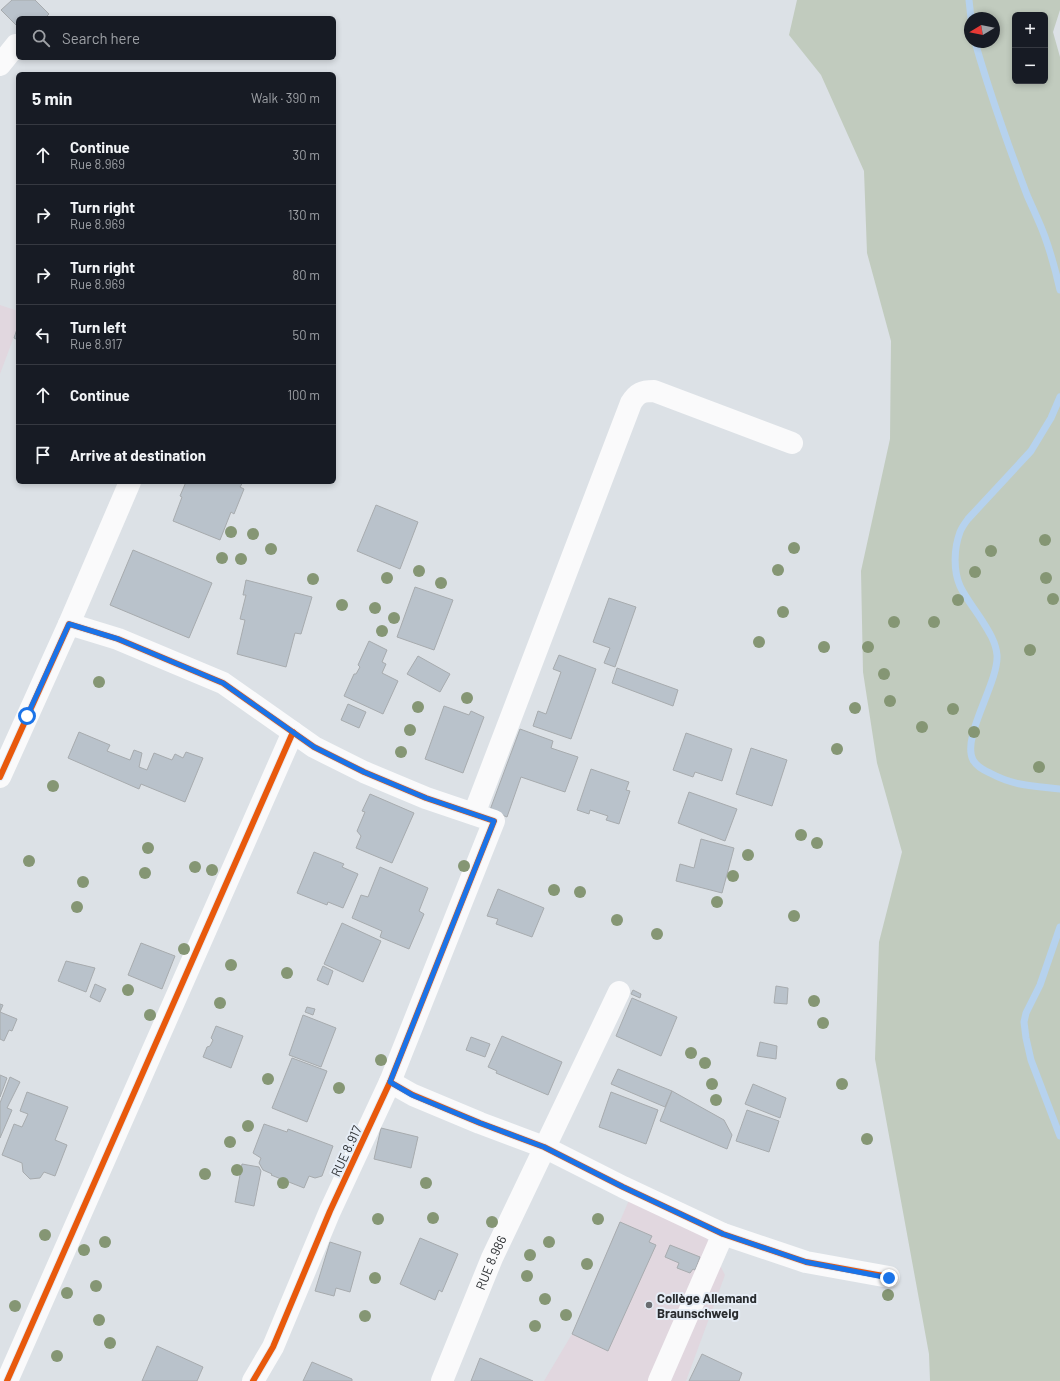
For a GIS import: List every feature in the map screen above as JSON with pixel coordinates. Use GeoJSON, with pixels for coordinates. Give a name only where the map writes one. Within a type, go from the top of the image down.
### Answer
{"type":"FeatureCollection","features":[{"type":"Feature","properties":{"kind":"street"},"geometry":{"type":"LineString","coordinates":[[0,65],[16,45]]}},
{"type":"Feature","properties":{"kind":"street"},"geometry":{"type":"LineString","coordinates":[[69,624],[118,639],[223,683],[314,747],[364,772],[426,798],[474,814],[628,411],[636,395],[654,391],[792,443]]}},
{"type":"Feature","properties":{"kind":"street"},"geometry":{"type":"LineString","coordinates":[[0,777],[69,624],[129,484]]}},
{"type":"Feature","properties":{"kind":"street"},"geometry":{"type":"LineString","coordinates":[[7,1381],[293,732]]}},
{"type":"Feature","properties":{"kind":"street","name":"RUE 8.917"},"geometry":{"type":"LineString","coordinates":[[253,1381],[273,1347],[330,1211],[390,1082],[494,821],[474,814]]}},
{"type":"Feature","properties":{"kind":"street","name":"RUE 8.986"},"geometry":{"type":"LineString","coordinates":[[442,1381],[492,1258],[619,992]]}},
{"type":"Feature","properties":{"kind":"street"},"geometry":{"type":"LineString","coordinates":[[390,1082],[419,1098],[544,1147],[615,1183],[723,1234],[806,1262],[889,1278]]}},
{"type":"Feature","properties":{"kind":"street"},"geometry":{"type":"LineString","coordinates":[[659,1381],[723,1234]]}},
{"type":"Feature","properties":{"kind":"shaded area"},"geometry":{"type":"Polygon","coordinates":[[[797,0],[1060,0],[1060,10],[1053,32],[1060,57],[1060,1381],[930,1381],[929,1354],[875,1059],[879,942],[902,852],[877,763],[863,672],[861,571],[890,439],[891,341],[867,253],[864,171],[821,75],[789,35],[797,0]]]}},
{"type":"Feature","properties":{"kind":"shaded area"},"geometry":{"type":"Polygon","coordinates":[[[0,305],[16,310],[16,331],[0,374],[0,305]]]}},
{"type":"Feature","properties":{"kind":"shaded area","name":"Collège Allemand Braunschweig"},"geometry":{"type":"Polygon","coordinates":[[[632,1193],[700,1225],[725,1275],[686,1381],[544,1381],[572,1334],[632,1193]]]}},
{"type":"Feature","properties":{"kind":"building"},"geometry":{"type":"Polygon","coordinates":[[[12,0],[35,0],[49,14],[47,16],[16,16],[16,25],[1,10],[12,0]]]}},
{"type":"Feature","properties":{"kind":"building"},"geometry":{"type":"Polygon","coordinates":[[[185,484],[242,484],[240,487],[244,489],[234,514],[231,512],[220,540],[173,521],[182,497],[180,496],[185,484]]]}},
{"type":"Feature","properties":{"kind":"building"},"geometry":{"type":"Polygon","coordinates":[[[376,505],[418,522],[400,569],[357,551],[376,505]]]}},
{"type":"Feature","properties":{"kind":"building"},"geometry":{"type":"Polygon","coordinates":[[[133,550],[212,583],[189,638],[110,605],[133,550]]]}},
{"type":"Feature","properties":{"kind":"building"},"geometry":{"type":"Polygon","coordinates":[[[246,580],[312,597],[301,634],[295,633],[286,667],[237,654],[245,620],[240,619],[246,595],[243,595],[246,580]]]}},
{"type":"Feature","properties":{"kind":"building"},"geometry":{"type":"Polygon","coordinates":[[[415,587],[453,600],[434,650],[397,637],[415,587]]]}},
{"type":"Feature","properties":{"kind":"building"},"geometry":{"type":"Polygon","coordinates":[[[609,598],[636,607],[615,667],[604,663],[610,648],[593,642],[609,598]]]}},
{"type":"Feature","properties":{"kind":"building"},"geometry":{"type":"Polygon","coordinates":[[[369,641],[387,650],[382,662],[386,664],[382,673],[398,681],[383,714],[344,696],[354,674],[356,674],[360,667],[358,665],[369,641]]]}},
{"type":"Feature","properties":{"kind":"building"},"geometry":{"type":"Polygon","coordinates":[[[559,655],[596,669],[571,739],[533,726],[538,711],[546,714],[561,672],[553,669],[559,655]]]}},
{"type":"Feature","properties":{"kind":"building"},"geometry":{"type":"Polygon","coordinates":[[[418,656],[450,674],[440,692],[407,674],[418,656]]]}},
{"type":"Feature","properties":{"kind":"building"},"geometry":{"type":"Polygon","coordinates":[[[617,668],[678,690],[673,706],[612,683],[617,668]]]}},
{"type":"Feature","properties":{"kind":"building"},"geometry":{"type":"Polygon","coordinates":[[[348,704],[366,712],[359,728],[341,720],[348,704]]]}},
{"type":"Feature","properties":{"kind":"building"},"geometry":{"type":"Polygon","coordinates":[[[444,706],[469,715],[471,711],[484,717],[463,773],[425,759],[444,706]]]}},
{"type":"Feature","properties":{"kind":"building"},"geometry":{"type":"Polygon","coordinates":[[[520,729],[553,741],[551,748],[578,757],[565,792],[521,777],[507,817],[490,810],[520,729]]]}},
{"type":"Feature","properties":{"kind":"building"},"geometry":{"type":"Polygon","coordinates":[[[79,732],[110,745],[107,751],[130,760],[134,750],[142,753],[139,767],[147,770],[154,753],[172,760],[175,754],[183,758],[186,752],[203,758],[185,802],[141,784],[139,789],[68,758],[79,732]]]}},
{"type":"Feature","properties":{"kind":"building"},"geometry":{"type":"Polygon","coordinates":[[[686,733],[732,749],[722,781],[695,772],[693,777],[673,770],[686,733]]]}},
{"type":"Feature","properties":{"kind":"building"},"geometry":{"type":"Polygon","coordinates":[[[751,748],[787,760],[772,806],[736,794],[751,748]]]}},
{"type":"Feature","properties":{"kind":"building"},"geometry":{"type":"Polygon","coordinates":[[[591,769],[629,782],[626,790],[630,791],[619,824],[606,820],[608,816],[590,810],[589,814],[577,810],[591,769]]]}},
{"type":"Feature","properties":{"kind":"building"},"geometry":{"type":"Polygon","coordinates":[[[689,792],[737,809],[725,841],[678,823],[689,792]]]}},
{"type":"Feature","properties":{"kind":"building"},"geometry":{"type":"Polygon","coordinates":[[[370,794],[414,813],[392,863],[356,848],[361,836],[357,831],[365,812],[362,811],[370,794]]]}},
{"type":"Feature","properties":{"kind":"building"},"geometry":{"type":"Polygon","coordinates":[[[701,839],[734,848],[722,893],[676,881],[680,864],[694,868],[701,839]]]}},
{"type":"Feature","properties":{"kind":"building"},"geometry":{"type":"Polygon","coordinates":[[[314,852],[344,864],[342,867],[358,874],[343,908],[328,902],[327,905],[297,893],[314,852]]]}},
{"type":"Feature","properties":{"kind":"building"},"geometry":{"type":"Polygon","coordinates":[[[380,867],[428,888],[419,911],[424,914],[409,949],[380,937],[382,931],[352,918],[361,895],[368,897],[380,867]]]}},
{"type":"Feature","properties":{"kind":"building"},"geometry":{"type":"Polygon","coordinates":[[[498,889],[544,908],[532,937],[496,924],[498,919],[487,916],[498,889]]]}},
{"type":"Feature","properties":{"kind":"building"},"geometry":{"type":"Polygon","coordinates":[[[342,923],[381,941],[363,982],[324,964],[342,923]]]}},
{"type":"Feature","properties":{"kind":"building"},"geometry":{"type":"Polygon","coordinates":[[[141,943],[175,956],[162,989],[128,975],[141,943]]]}},
{"type":"Feature","properties":{"kind":"building"},"geometry":{"type":"Polygon","coordinates":[[[66,961],[95,968],[86,992],[58,981],[66,961]]]}},
{"type":"Feature","properties":{"kind":"building"},"geometry":{"type":"Polygon","coordinates":[[[323,966],[333,971],[328,985],[317,980],[323,966]]]}},
{"type":"Feature","properties":{"kind":"building"},"geometry":{"type":"Polygon","coordinates":[[[95,984],[106,989],[100,1002],[90,997],[95,984]]]}},
{"type":"Feature","properties":{"kind":"building"},"geometry":{"type":"Polygon","coordinates":[[[776,986],[788,988],[787,1004],[774,1003],[776,986]]]}},
{"type":"Feature","properties":{"kind":"building"},"geometry":{"type":"Polygon","coordinates":[[[633,990],[641,994],[640,998],[631,994],[633,990]]]}},
{"type":"Feature","properties":{"kind":"building"},"geometry":{"type":"Polygon","coordinates":[[[632,998],[677,1017],[661,1056],[616,1036],[632,998]]]}},
{"type":"Feature","properties":{"kind":"building"},"geometry":{"type":"Polygon","coordinates":[[[0,1004],[3,1005],[0,1012],[0,1004]]]}},
{"type":"Feature","properties":{"kind":"building"},"geometry":{"type":"Polygon","coordinates":[[[307,1007],[315,1009],[313,1015],[305,1012],[307,1007]]]}},
{"type":"Feature","properties":{"kind":"building"},"geometry":{"type":"Polygon","coordinates":[[[0,1012],[17,1019],[12,1031],[9,1030],[4,1041],[0,1039],[0,1012]]]}},
{"type":"Feature","properties":{"kind":"building"},"geometry":{"type":"Polygon","coordinates":[[[303,1015],[336,1028],[321,1067],[289,1055],[303,1015]]]}},
{"type":"Feature","properties":{"kind":"building"},"geometry":{"type":"Polygon","coordinates":[[[216,1026],[243,1036],[231,1068],[203,1057],[207,1047],[210,1046],[213,1040],[211,1038],[216,1026]]]}},
{"type":"Feature","properties":{"kind":"building"},"geometry":{"type":"Polygon","coordinates":[[[502,1036],[562,1062],[548,1095],[496,1073],[497,1071],[488,1067],[502,1036]]]}},
{"type":"Feature","properties":{"kind":"building"},"geometry":{"type":"Polygon","coordinates":[[[471,1037],[490,1044],[485,1057],[466,1050],[471,1037]]]}},
{"type":"Feature","properties":{"kind":"building"},"geometry":{"type":"Polygon","coordinates":[[[760,1042],[777,1046],[776,1059],[757,1056],[760,1042]]]}},
{"type":"Feature","properties":{"kind":"building"},"geometry":{"type":"Polygon","coordinates":[[[292,1058],[327,1071],[307,1122],[272,1108],[292,1058]]]}},
{"type":"Feature","properties":{"kind":"building"},"geometry":{"type":"Polygon","coordinates":[[[618,1069],[672,1091],[665,1107],[611,1084],[618,1069]]]}},
{"type":"Feature","properties":{"kind":"building"},"geometry":{"type":"Polygon","coordinates":[[[0,1075],[7,1078],[0,1097],[0,1075]]]}},
{"type":"Feature","properties":{"kind":"building"},"geometry":{"type":"Polygon","coordinates":[[[10,1077],[20,1082],[7,1108],[12,1110],[0,1138],[0,1103],[10,1077]]]}},
{"type":"Feature","properties":{"kind":"building"},"geometry":{"type":"Polygon","coordinates":[[[753,1084],[786,1098],[780,1118],[745,1104],[753,1084]]]}},
{"type":"Feature","properties":{"kind":"building"},"geometry":{"type":"Polygon","coordinates":[[[672,1091],[724,1120],[732,1135],[727,1149],[660,1121],[672,1091]]]}},
{"type":"Feature","properties":{"kind":"building"},"geometry":{"type":"Polygon","coordinates":[[[27,1092],[68,1107],[55,1140],[67,1145],[55,1176],[44,1172],[40,1178],[30,1179],[23,1172],[22,1163],[2,1155],[14,1124],[22,1127],[28,1114],[20,1111],[27,1092]]]}},
{"type":"Feature","properties":{"kind":"building"},"geometry":{"type":"Polygon","coordinates":[[[611,1092],[658,1110],[646,1144],[599,1127],[611,1092]]]}},
{"type":"Feature","properties":{"kind":"building"},"geometry":{"type":"Polygon","coordinates":[[[747,1110],[779,1121],[769,1152],[736,1141],[747,1110]]]}},
{"type":"Feature","properties":{"kind":"building"},"geometry":{"type":"Polygon","coordinates":[[[264,1124],[287,1132],[288,1129],[333,1146],[322,1176],[315,1178],[309,1176],[304,1188],[271,1175],[272,1174],[263,1170],[259,1163],[261,1158],[253,1153],[264,1124]]]}},
{"type":"Feature","properties":{"kind":"building"},"geometry":{"type":"Polygon","coordinates":[[[381,1128],[418,1137],[411,1168],[374,1159],[381,1128]]]}},
{"type":"Feature","properties":{"kind":"building"},"geometry":{"type":"Polygon","coordinates":[[[242,1164],[259,1167],[261,1171],[254,1206],[235,1202],[242,1164]]]}},
{"type":"Feature","properties":{"kind":"building"},"geometry":{"type":"Polygon","coordinates":[[[620,1222],[652,1236],[649,1242],[656,1245],[608,1351],[572,1334],[620,1222]]]}},
{"type":"Feature","properties":{"kind":"building"},"geometry":{"type":"Polygon","coordinates":[[[420,1238],[458,1254],[442,1292],[439,1290],[435,1300],[400,1284],[420,1238]]]}},
{"type":"Feature","properties":{"kind":"building"},"geometry":{"type":"Polygon","coordinates":[[[330,1242],[361,1252],[350,1292],[336,1288],[334,1296],[315,1291],[330,1242]]]}},
{"type":"Feature","properties":{"kind":"building"},"geometry":{"type":"Polygon","coordinates":[[[670,1245],[700,1257],[695,1270],[693,1269],[690,1273],[677,1268],[679,1263],[665,1257],[670,1245]]]}},
{"type":"Feature","properties":{"kind":"building"},"geometry":{"type":"Polygon","coordinates":[[[157,1346],[203,1367],[197,1381],[142,1381],[157,1346]]]}},
{"type":"Feature","properties":{"kind":"building"},"geometry":{"type":"Polygon","coordinates":[[[702,1354],[742,1373],[739,1381],[689,1381],[702,1354]]]}},
{"type":"Feature","properties":{"kind":"building"},"geometry":{"type":"Polygon","coordinates":[[[480,1358],[533,1381],[471,1381],[480,1358]]]}},
{"type":"Feature","properties":{"kind":"building"},"geometry":{"type":"Polygon","coordinates":[[[312,1362],[352,1379],[352,1381],[303,1381],[312,1362]]]}},
{"type":"Feature","properties":{"kind":"waterway"},"geometry":{"type":"LineString","coordinates":[[969,0],[970,12]]}},
{"type":"Feature","properties":{"kind":"waterway"},"geometry":{"type":"LineString","coordinates":[[977,48],[1006,138],[1047,243],[1060,290]]}},
{"type":"Feature","properties":{"kind":"waterway"},"geometry":{"type":"LineString","coordinates":[[1060,397],[1051,418],[1031,451],[964,525],[958,538],[955,559],[956,573],[960,586],[989,632],[995,645],[997,655],[992,680],[972,738],[971,750],[973,760],[976,765],[1007,781],[1024,785],[1060,789]]}},
{"type":"Feature","properties":{"kind":"waterway"},"geometry":{"type":"LineString","coordinates":[[1060,927],[1040,985],[1026,1013],[1024,1022],[1031,1060],[1060,1136]]}},
{"type":"Feature","properties":{"kind":"cycle path"},"geometry":{"type":"LineString","coordinates":[[0,777],[69,624],[118,639],[223,683],[314,747],[364,772],[426,798],[494,821],[390,1082]]}},
{"type":"Feature","properties":{"kind":"cycle path"},"geometry":{"type":"LineString","coordinates":[[7,1381],[293,732]]}},
{"type":"Feature","properties":{"kind":"cycle path"},"geometry":{"type":"LineString","coordinates":[[253,1381],[273,1347],[330,1211],[390,1082],[413,1095],[480,1123],[544,1147],[623,1187],[723,1234],[806,1262],[889,1277]]}},
{"type":"Feature","properties":{"kind":"place","name":"Collège Allemand Braunschweig"},"geometry":{"type":"Point","coordinates":[649,1305]}},
{"type":"Feature","properties":{"kind":"route"},"geometry":{"type":"LineString","coordinates":[[27,716],[69,624],[118,639],[223,683],[314,747],[364,772],[426,798],[494,821],[390,1082],[412,1095],[544,1147],[623,1187],[723,1234],[806,1262],[889,1278]]}}]}
